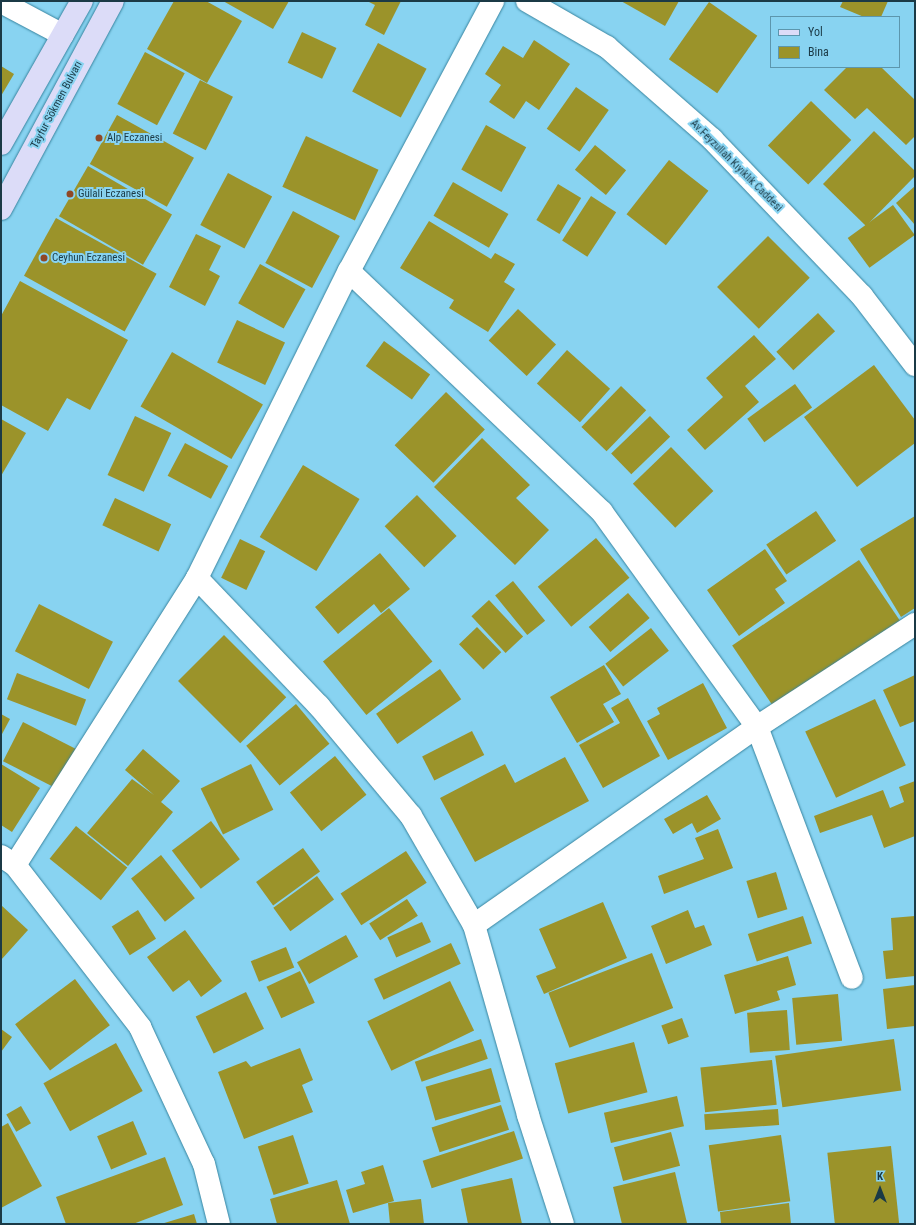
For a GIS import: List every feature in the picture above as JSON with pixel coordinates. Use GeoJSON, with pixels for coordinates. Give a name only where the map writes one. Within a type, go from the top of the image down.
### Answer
{"type":"FeatureCollection","features":[{"type":"Feature","properties":{"kind":"main road"},"geometry":{"type":"LineString","coordinates":[[1,144],[82,1]]}},
{"type":"Feature","properties":{"kind":"main road","name":"Tayfur Sökmen Bulvarı"},"geometry":{"type":"LineString","coordinates":[[1,209],[113,1]]}},
{"type":"Feature","properties":{"kind":"street"},"geometry":{"type":"LineString","coordinates":[[219,1224],[204,1164],[140,1027],[8,861],[197,578],[349,270],[493,1]]}},
{"type":"Feature","properties":{"kind":"street","name":"Av.Feyzullah Kıyıklık Caddesi"},"geometry":{"type":"LineString","coordinates":[[527,1],[607,47],[712,139],[862,296],[915,365]]}},
{"type":"Feature","properties":{"kind":"street"},"geometry":{"type":"LineString","coordinates":[[1,2],[63,36]]}},
{"type":"Feature","properties":{"kind":"street"},"geometry":{"type":"LineString","coordinates":[[349,270],[602,512],[757,727],[852,978]]}},
{"type":"Feature","properties":{"kind":"street"},"geometry":{"type":"LineString","coordinates":[[197,578],[319,706],[411,816],[474,925],[528,1115],[563,1224]]}},
{"type":"Feature","properties":{"kind":"street"},"geometry":{"type":"LineString","coordinates":[[474,925],[757,727],[915,624]]}},
{"type":"Feature","properties":{"kind":"building"},"geometry":{"type":"Polygon","coordinates":[[[174,1],[206,1],[242,21],[207,83],[147,49],[174,1]]]}},
{"type":"Feature","properties":{"kind":"building"},"geometry":{"type":"Polygon","coordinates":[[[223,1],[289,1],[273,29],[223,1]]]}},
{"type":"Feature","properties":{"kind":"building"},"geometry":{"type":"Polygon","coordinates":[[[367,1],[401,1],[384,35],[365,25],[375,5],[367,1]]]}},
{"type":"Feature","properties":{"kind":"building"},"geometry":{"type":"Polygon","coordinates":[[[621,1],[679,1],[665,26],[621,1]]]}},
{"type":"Feature","properties":{"kind":"building"},"geometry":{"type":"Polygon","coordinates":[[[843,1],[888,1],[881,16],[862,16],[840,7],[843,1]]]}},
{"type":"Feature","properties":{"kind":"building"},"geometry":{"type":"Polygon","coordinates":[[[709,2],[757,36],[717,93],[669,59],[709,2]]]}},
{"type":"Feature","properties":{"kind":"building"},"geometry":{"type":"Polygon","coordinates":[[[302,32],[336,48],[322,79],[288,63],[302,32]]]}},
{"type":"Feature","properties":{"kind":"building"},"geometry":{"type":"Polygon","coordinates":[[[534,40],[570,64],[539,110],[526,101],[514,119],[489,102],[501,85],[485,74],[503,46],[523,58],[534,40]]]}},
{"type":"Feature","properties":{"kind":"building"},"geometry":{"type":"Polygon","coordinates":[[[378,43],[427,69],[401,117],[352,92],[378,43]]]}},
{"type":"Feature","properties":{"kind":"building"},"geometry":{"type":"Polygon","coordinates":[[[145,52],[185,73],[157,125],[117,104],[145,52]]]}},
{"type":"Feature","properties":{"kind":"building"},"geometry":{"type":"Polygon","coordinates":[[[1,66],[14,74],[1,96],[1,66]]]}},
{"type":"Feature","properties":{"kind":"building"},"geometry":{"type":"Polygon","coordinates":[[[846,68],[882,68],[915,100],[915,136],[906,145],[867,108],[855,119],[824,90],[846,68]]]}},
{"type":"Feature","properties":{"kind":"building"},"geometry":{"type":"Polygon","coordinates":[[[200,80],[233,97],[206,150],[173,133],[200,80]]]}},
{"type":"Feature","properties":{"kind":"building"},"geometry":{"type":"Polygon","coordinates":[[[576,87],[609,110],[580,152],[547,129],[576,87]]]}},
{"type":"Feature","properties":{"kind":"building"},"geometry":{"type":"Polygon","coordinates":[[[811,101],[851,140],[808,184],[768,146],[811,101]]]}},
{"type":"Feature","properties":{"kind":"building"},"geometry":{"type":"Polygon","coordinates":[[[117,115],[194,158],[167,207],[90,164],[117,115]]]}},
{"type":"Feature","properties":{"kind":"building"},"geometry":{"type":"Polygon","coordinates":[[[486,125],[526,147],[502,192],[461,170],[486,125]]]}},
{"type":"Feature","properties":{"kind":"building"},"geometry":{"type":"Polygon","coordinates":[[[874,131],[915,171],[915,176],[866,226],[823,184],[874,131]]]}},
{"type":"Feature","properties":{"kind":"building"},"geometry":{"type":"Polygon","coordinates":[[[306,136],[379,170],[355,221],[282,187],[306,136]]]}},
{"type":"Feature","properties":{"kind":"building"},"geometry":{"type":"Polygon","coordinates":[[[595,145],[626,170],[606,195],[575,170],[595,145]]]}},
{"type":"Feature","properties":{"kind":"building"},"geometry":{"type":"Polygon","coordinates":[[[669,160],[708,191],[666,245],[627,214],[669,160]]]}},
{"type":"Feature","properties":{"kind":"building"},"geometry":{"type":"Polygon","coordinates":[[[88,166],[172,214],[143,265],[59,216],[88,166]]]}},
{"type":"Feature","properties":{"kind":"building"},"geometry":{"type":"Polygon","coordinates":[[[228,173],[272,196],[244,249],[200,225],[228,173]]]}},
{"type":"Feature","properties":{"kind":"building"},"geometry":{"type":"Polygon","coordinates":[[[453,182],[508,214],[489,248],[434,216],[453,182]]]}},
{"type":"Feature","properties":{"kind":"building"},"geometry":{"type":"Polygon","coordinates":[[[558,184],[581,198],[560,234],[536,220],[558,184]]]}},
{"type":"Feature","properties":{"kind":"building"},"geometry":{"type":"Polygon","coordinates":[[[915,186],[915,225],[896,203],[915,186]]]}},
{"type":"Feature","properties":{"kind":"building"},"geometry":{"type":"Polygon","coordinates":[[[591,196],[616,212],[587,257],[562,240],[591,196]]]}},
{"type":"Feature","properties":{"kind":"building"},"geometry":{"type":"Polygon","coordinates":[[[893,205],[915,235],[869,268],[848,238],[893,205]]]}},
{"type":"Feature","properties":{"kind":"building"},"geometry":{"type":"Polygon","coordinates":[[[293,211],[340,236],[312,288],[265,263],[293,211]]]}},
{"type":"Feature","properties":{"kind":"building"},"geometry":{"type":"Polygon","coordinates":[[[56,218],[157,274],[125,331],[24,276],[56,218]]]}},
{"type":"Feature","properties":{"kind":"building"},"geometry":{"type":"Polygon","coordinates":[[[429,221],[491,259],[495,253],[515,264],[504,282],[515,289],[488,332],[449,308],[454,300],[400,268],[429,221]]]}},
{"type":"Feature","properties":{"kind":"building"},"geometry":{"type":"Polygon","coordinates":[[[196,234],[221,246],[209,270],[220,276],[205,306],[169,287],[196,234]]]}},
{"type":"Feature","properties":{"kind":"building"},"geometry":{"type":"Polygon","coordinates":[[[768,236],[810,278],[759,329],[717,287],[768,236]]]}},
{"type":"Feature","properties":{"kind":"building"},"geometry":{"type":"Polygon","coordinates":[[[260,264],[305,289],[284,329],[238,303],[260,264]]]}},
{"type":"Feature","properties":{"kind":"building"},"geometry":{"type":"Polygon","coordinates":[[[20,281],[128,340],[90,410],[67,398],[48,431],[1,405],[1,316],[20,281]]]}},
{"type":"Feature","properties":{"kind":"building"},"geometry":{"type":"Polygon","coordinates":[[[518,309],[556,344],[527,376],[489,340],[518,309]]]}},
{"type":"Feature","properties":{"kind":"building"},"geometry":{"type":"Polygon","coordinates":[[[818,313],[835,331],[793,370],[776,352],[818,313]]]}},
{"type":"Feature","properties":{"kind":"building"},"geometry":{"type":"Polygon","coordinates":[[[237,320],[285,342],[265,385],[217,363],[237,320]]]}},
{"type":"Feature","properties":{"kind":"building"},"geometry":{"type":"Polygon","coordinates":[[[754,335],[776,359],[745,386],[759,402],[705,450],[687,430],[723,397],[706,378],[754,335]]]}},
{"type":"Feature","properties":{"kind":"building"},"geometry":{"type":"Polygon","coordinates":[[[384,341],[430,375],[412,400],[366,366],[384,341]]]}},
{"type":"Feature","properties":{"kind":"building"},"geometry":{"type":"Polygon","coordinates":[[[567,350],[610,389],[580,422],[537,383],[567,350]]]}},
{"type":"Feature","properties":{"kind":"building"},"geometry":{"type":"Polygon","coordinates":[[[172,352],[263,404],[231,459],[140,407],[172,352]]]}},
{"type":"Feature","properties":{"kind":"building"},"geometry":{"type":"Polygon","coordinates":[[[874,365],[915,420],[915,443],[857,487],[804,417],[874,365]]]}},
{"type":"Feature","properties":{"kind":"building"},"geometry":{"type":"Polygon","coordinates":[[[795,384],[812,407],[764,442],[747,419],[795,384]]]}},
{"type":"Feature","properties":{"kind":"building"},"geometry":{"type":"Polygon","coordinates":[[[621,386],[646,410],[607,451],[581,427],[621,386]]]}},
{"type":"Feature","properties":{"kind":"building"},"geometry":{"type":"Polygon","coordinates":[[[446,392],[485,430],[433,483],[395,445],[446,392]]]}},
{"type":"Feature","properties":{"kind":"building"},"geometry":{"type":"Polygon","coordinates":[[[135,416],[171,433],[144,492],[108,475],[135,416]]]}},
{"type":"Feature","properties":{"kind":"building"},"geometry":{"type":"Polygon","coordinates":[[[650,416],[670,437],[631,474],[611,454],[650,416]]]}},
{"type":"Feature","properties":{"kind":"building"},"geometry":{"type":"Polygon","coordinates":[[[1,419],[26,433],[1,476],[1,419]]]}},
{"type":"Feature","properties":{"kind":"building"},"geometry":{"type":"Polygon","coordinates":[[[482,438],[530,485],[516,498],[549,530],[515,565],[434,487],[482,438]]]}},
{"type":"Feature","properties":{"kind":"building"},"geometry":{"type":"Polygon","coordinates":[[[185,443],[228,466],[211,499],[168,476],[185,443]]]}},
{"type":"Feature","properties":{"kind":"building"},"geometry":{"type":"Polygon","coordinates":[[[671,447],[713,491],[675,528],[633,484],[671,447]]]}},
{"type":"Feature","properties":{"kind":"building"},"geometry":{"type":"Polygon","coordinates":[[[303,465],[360,499],[316,571],[260,537],[303,465]]]}},
{"type":"Feature","properties":{"kind":"building"},"geometry":{"type":"Polygon","coordinates":[[[417,495],[457,536],[424,567],[385,526],[417,495]]]}},
{"type":"Feature","properties":{"kind":"building"},"geometry":{"type":"Polygon","coordinates":[[[115,498],[171,524],[159,551],[102,525],[115,498]]]}},
{"type":"Feature","properties":{"kind":"building"},"geometry":{"type":"Polygon","coordinates":[[[816,511],[836,541],[786,574],[766,545],[816,511]]]}},
{"type":"Feature","properties":{"kind":"building"},"geometry":{"type":"Polygon","coordinates":[[[915,516],[915,608],[901,617],[860,549],[915,516]]]}},
{"type":"Feature","properties":{"kind":"building"},"geometry":{"type":"Polygon","coordinates":[[[596,538],[629,578],[571,627],[538,587],[596,538]]]}},
{"type":"Feature","properties":{"kind":"building"},"geometry":{"type":"Polygon","coordinates":[[[240,539],[265,551],[246,590],[221,578],[240,539]]]}},
{"type":"Feature","properties":{"kind":"building"},"geometry":{"type":"Polygon","coordinates":[[[765,549],[787,581],[775,589],[785,603],[739,636],[707,590],[765,549]]]}},
{"type":"Feature","properties":{"kind":"building"},"geometry":{"type":"Polygon","coordinates":[[[380,553],[410,589],[381,613],[374,604],[338,634],[315,607],[380,553]]]}},
{"type":"Feature","properties":{"kind":"building"},"geometry":{"type":"Polygon","coordinates":[[[859,560],[900,621],[773,706],[732,646],[859,560]]]}},
{"type":"Feature","properties":{"kind":"building"},"geometry":{"type":"Polygon","coordinates":[[[513,581],[545,621],[527,635],[495,595],[513,581]]]}},
{"type":"Feature","properties":{"kind":"building"},"geometry":{"type":"Polygon","coordinates":[[[628,593],[650,618],[610,652],[589,627],[628,593]]]}},
{"type":"Feature","properties":{"kind":"building"},"geometry":{"type":"Polygon","coordinates":[[[489,600],[523,637],[506,653],[471,616],[489,600]]]}},
{"type":"Feature","properties":{"kind":"building"},"geometry":{"type":"Polygon","coordinates":[[[39,604],[113,642],[89,689],[15,651],[39,604]]]}},
{"type":"Feature","properties":{"kind":"building"},"geometry":{"type":"Polygon","coordinates":[[[389,608],[432,662],[366,715],[323,661],[389,608]]]}},
{"type":"Feature","properties":{"kind":"building"},"geometry":{"type":"Polygon","coordinates":[[[477,627],[501,652],[483,670],[459,644],[477,627]]]}},
{"type":"Feature","properties":{"kind":"building"},"geometry":{"type":"Polygon","coordinates":[[[651,628],[669,651],[623,687],[605,664],[651,628]]]}},
{"type":"Feature","properties":{"kind":"building"},"geometry":{"type":"Polygon","coordinates":[[[224,635],[286,697],[240,743],[178,681],[224,635]]]}},
{"type":"Feature","properties":{"kind":"building"},"geometry":{"type":"Polygon","coordinates":[[[604,665],[621,694],[603,704],[614,722],[577,743],[550,697],[604,665]]]}},
{"type":"Feature","properties":{"kind":"building"},"geometry":{"type":"Polygon","coordinates":[[[440,669],[461,699],[397,744],[376,714],[440,669]]]}},
{"type":"Feature","properties":{"kind":"building"},"geometry":{"type":"Polygon","coordinates":[[[17,673],[86,700],[76,726],[7,699],[17,673]]]}},
{"type":"Feature","properties":{"kind":"building"},"geometry":{"type":"Polygon","coordinates":[[[915,675],[915,721],[900,727],[883,690],[915,675]]]}},
{"type":"Feature","properties":{"kind":"building"},"geometry":{"type":"Polygon","coordinates":[[[703,683],[727,728],[668,760],[647,721],[660,714],[657,708],[703,683]]]}},
{"type":"Feature","properties":{"kind":"building"},"geometry":{"type":"Polygon","coordinates":[[[628,698],[660,756],[603,788],[579,745],[620,723],[611,708],[628,698]]]}},
{"type":"Feature","properties":{"kind":"building"},"geometry":{"type":"Polygon","coordinates":[[[875,699],[906,765],[836,798],[805,732],[875,699]]]}},
{"type":"Feature","properties":{"kind":"building"},"geometry":{"type":"Polygon","coordinates":[[[296,704],[329,744],[280,786],[246,746],[296,704]]]}},
{"type":"Feature","properties":{"kind":"building"},"geometry":{"type":"Polygon","coordinates":[[[1,714],[10,719],[1,736],[1,714]]]}},
{"type":"Feature","properties":{"kind":"building"},"geometry":{"type":"Polygon","coordinates":[[[23,722],[81,752],[61,791],[3,761],[23,722]]]}},
{"type":"Feature","properties":{"kind":"building"},"geometry":{"type":"Polygon","coordinates":[[[472,731],[484,755],[434,780],[422,756],[472,731]]]}},
{"type":"Feature","properties":{"kind":"building"},"geometry":{"type":"Polygon","coordinates":[[[143,749],[180,781],[161,802],[173,812],[128,866],[87,833],[132,779],[154,795],[125,770],[143,749]]]}},
{"type":"Feature","properties":{"kind":"building"},"geometry":{"type":"Polygon","coordinates":[[[335,756],[366,795],[321,831],[290,793],[335,756]]]}},
{"type":"Feature","properties":{"kind":"building"},"geometry":{"type":"Polygon","coordinates":[[[565,757],[589,801],[475,862],[440,798],[505,764],[515,783],[565,757]]]}},
{"type":"Feature","properties":{"kind":"building"},"geometry":{"type":"Polygon","coordinates":[[[1,764],[40,788],[12,832],[1,825],[1,764]]]}},
{"type":"Feature","properties":{"kind":"building"},"geometry":{"type":"Polygon","coordinates":[[[251,764],[273,810],[223,834],[201,789],[251,764]]]}},
{"type":"Feature","properties":{"kind":"building"},"geometry":{"type":"Polygon","coordinates":[[[915,781],[915,836],[884,848],[872,815],[820,833],[814,816],[883,790],[890,808],[904,802],[899,787],[915,781]]]}},
{"type":"Feature","properties":{"kind":"building"},"geometry":{"type":"Polygon","coordinates":[[[707,795],[721,819],[697,833],[692,823],[673,834],[664,819],[707,795]]]}},
{"type":"Feature","properties":{"kind":"building"},"geometry":{"type":"Polygon","coordinates":[[[211,821],[240,859],[201,889],[172,850],[211,821]]]}},
{"type":"Feature","properties":{"kind":"building"},"geometry":{"type":"Polygon","coordinates":[[[76,826],[127,868],[101,900],[50,859],[76,826]]]}},
{"type":"Feature","properties":{"kind":"building"},"geometry":{"type":"Polygon","coordinates":[[[718,829],[733,868],[664,894],[658,876],[704,859],[695,838],[718,829]]]}},
{"type":"Feature","properties":{"kind":"building"},"geometry":{"type":"Polygon","coordinates":[[[303,848],[320,871],[273,906],[256,882],[303,848]]]}},
{"type":"Feature","properties":{"kind":"building"},"geometry":{"type":"Polygon","coordinates":[[[406,851],[427,883],[361,925],[341,893],[406,851]]]}},
{"type":"Feature","properties":{"kind":"building"},"geometry":{"type":"Polygon","coordinates":[[[161,855],[195,898],[165,922],[131,878],[161,855]]]}},
{"type":"Feature","properties":{"kind":"building"},"geometry":{"type":"Polygon","coordinates":[[[776,872],[787,909],[758,918],[746,881],[776,872]]]}},
{"type":"Feature","properties":{"kind":"building"},"geometry":{"type":"Polygon","coordinates":[[[317,876],[334,899],[290,931],[273,908],[317,876]]]}},
{"type":"Feature","properties":{"kind":"building"},"geometry":{"type":"Polygon","coordinates":[[[407,899],[418,916],[380,940],[369,924],[407,899]]]}},
{"type":"Feature","properties":{"kind":"building"},"geometry":{"type":"Polygon","coordinates":[[[603,902],[627,958],[544,994],[536,976],[556,968],[539,929],[603,902]]]}},
{"type":"Feature","properties":{"kind":"building"},"geometry":{"type":"Polygon","coordinates":[[[1,905],[28,930],[1,960],[1,905]]]}},
{"type":"Feature","properties":{"kind":"building"},"geometry":{"type":"Polygon","coordinates":[[[138,910],[156,939],[130,955],[112,926],[138,910]]]}},
{"type":"Feature","properties":{"kind":"building"},"geometry":{"type":"Polygon","coordinates":[[[688,910],[695,928],[704,925],[712,945],[666,964],[651,926],[688,910]]]}},
{"type":"Feature","properties":{"kind":"building"},"geometry":{"type":"Polygon","coordinates":[[[803,916],[812,944],[757,962],[748,934],[803,916]]]}},
{"type":"Feature","properties":{"kind":"building"},"geometry":{"type":"Polygon","coordinates":[[[915,916],[915,976],[886,979],[883,951],[893,950],[891,918],[915,916]]]}},
{"type":"Feature","properties":{"kind":"building"},"geometry":{"type":"Polygon","coordinates":[[[422,922],[431,942],[396,958],[387,937],[422,922]]]}},
{"type":"Feature","properties":{"kind":"building"},"geometry":{"type":"Polygon","coordinates":[[[185,930],[222,981],[201,997],[189,980],[173,992],[147,957],[185,930]]]}},
{"type":"Feature","properties":{"kind":"building"},"geometry":{"type":"Polygon","coordinates":[[[346,935],[358,957],[309,984],[297,962],[346,935]]]}},
{"type":"Feature","properties":{"kind":"building"},"geometry":{"type":"Polygon","coordinates":[[[451,943],[461,964],[384,1000],[374,979],[451,943]]]}},
{"type":"Feature","properties":{"kind":"building"},"geometry":{"type":"Polygon","coordinates":[[[286,947],[294,967],[259,982],[251,961],[286,947]]]}},
{"type":"Feature","properties":{"kind":"building"},"geometry":{"type":"Polygon","coordinates":[[[652,953],[673,1008],[570,1048],[548,993],[652,953]]]}},
{"type":"Feature","properties":{"kind":"building"},"geometry":{"type":"Polygon","coordinates":[[[788,956],[796,985],[777,991],[780,1000],[735,1014],[724,975],[788,956]]]}},
{"type":"Feature","properties":{"kind":"building"},"geometry":{"type":"Polygon","coordinates":[[[300,971],[315,1003],[281,1018],[266,987],[300,971]]]}},
{"type":"Feature","properties":{"kind":"building"},"geometry":{"type":"Polygon","coordinates":[[[75,979],[110,1025],[50,1070],[15,1024],[75,979]]]}},
{"type":"Feature","properties":{"kind":"building"},"geometry":{"type":"Polygon","coordinates":[[[450,981],[474,1030],[391,1071],[367,1021],[450,981]]]}},
{"type":"Feature","properties":{"kind":"building"},"geometry":{"type":"Polygon","coordinates":[[[915,985],[915,1026],[887,1029],[883,989],[915,985]]]}},
{"type":"Feature","properties":{"kind":"building"},"geometry":{"type":"Polygon","coordinates":[[[246,992],[264,1029],[214,1053],[196,1017],[246,992]]]}},
{"type":"Feature","properties":{"kind":"building"},"geometry":{"type":"Polygon","coordinates":[[[838,994],[842,1041],[796,1045],[792,998],[838,994]]]}},
{"type":"Feature","properties":{"kind":"building"},"geometry":{"type":"Polygon","coordinates":[[[787,1010],[790,1050],[750,1053],[747,1013],[787,1010]]]}},
{"type":"Feature","properties":{"kind":"building"},"geometry":{"type":"Polygon","coordinates":[[[682,1018],[689,1037],[668,1044],[661,1026],[682,1018]]]}},
{"type":"Feature","properties":{"kind":"building"},"geometry":{"type":"Polygon","coordinates":[[[1,1029],[12,1037],[1,1052],[1,1029]]]}},
{"type":"Feature","properties":{"kind":"building"},"geometry":{"type":"Polygon","coordinates":[[[481,1039],[488,1059],[422,1082],[415,1062],[481,1039]]]}},
{"type":"Feature","properties":{"kind":"building"},"geometry":{"type":"Polygon","coordinates":[[[894,1039],[901,1090],[782,1107],[775,1056],[894,1039]]]}},
{"type":"Feature","properties":{"kind":"building"},"geometry":{"type":"Polygon","coordinates":[[[634,1042],[647,1092],[568,1113],[555,1063],[634,1042]]]}},
{"type":"Feature","properties":{"kind":"building"},"geometry":{"type":"Polygon","coordinates":[[[116,1043],[143,1091],[70,1131],[43,1083],[116,1043]]]}},
{"type":"Feature","properties":{"kind":"building"},"geometry":{"type":"Polygon","coordinates":[[[300,1048],[313,1080],[302,1085],[313,1112],[244,1139],[218,1072],[246,1061],[251,1067],[300,1048]]]}},
{"type":"Feature","properties":{"kind":"building"},"geometry":{"type":"Polygon","coordinates":[[[772,1060],[777,1105],[705,1112],[700,1068],[772,1060]]]}},
{"type":"Feature","properties":{"kind":"building"},"geometry":{"type":"Polygon","coordinates":[[[491,1068],[501,1102],[435,1120],[426,1087],[491,1068]]]}},
{"type":"Feature","properties":{"kind":"building"},"geometry":{"type":"Polygon","coordinates":[[[677,1096],[684,1126],[611,1143],[604,1113],[677,1096]]]}},
{"type":"Feature","properties":{"kind":"building"},"geometry":{"type":"Polygon","coordinates":[[[501,1105],[509,1130],[440,1152],[432,1128],[501,1105]]]}},
{"type":"Feature","properties":{"kind":"building"},"geometry":{"type":"Polygon","coordinates":[[[21,1106],[31,1123],[16,1132],[6,1114],[21,1106]]]}},
{"type":"Feature","properties":{"kind":"building"},"geometry":{"type":"Polygon","coordinates":[[[778,1109],[779,1125],[705,1130],[704,1114],[778,1109]]]}},
{"type":"Feature","properties":{"kind":"building"},"geometry":{"type":"Polygon","coordinates":[[[133,1121],[147,1154],[111,1169],[97,1136],[133,1121]]]}},
{"type":"Feature","properties":{"kind":"building"},"geometry":{"type":"Polygon","coordinates":[[[8,1123],[42,1186],[1,1208],[1,1127],[8,1123]]]}},
{"type":"Feature","properties":{"kind":"building"},"geometry":{"type":"Polygon","coordinates":[[[514,1131],[523,1159],[432,1188],[423,1161],[514,1131]]]}},
{"type":"Feature","properties":{"kind":"building"},"geometry":{"type":"Polygon","coordinates":[[[671,1132],[680,1166],[623,1181],[614,1147],[671,1132]]]}},
{"type":"Feature","properties":{"kind":"building"},"geometry":{"type":"Polygon","coordinates":[[[293,1135],[309,1184],[274,1195],[258,1146],[293,1135]]]}},
{"type":"Feature","properties":{"kind":"building"},"geometry":{"type":"Polygon","coordinates":[[[781,1135],[790,1201],[718,1212],[709,1145],[781,1135]]]}},
{"type":"Feature","properties":{"kind":"building"},"geometry":{"type":"Polygon","coordinates":[[[891,1146],[899,1224],[835,1224],[827,1153],[891,1146]]]}},
{"type":"Feature","properties":{"kind":"building"},"geometry":{"type":"Polygon","coordinates":[[[165,1157],[183,1205],[133,1224],[66,1224],[56,1197],[165,1157]]]}},
{"type":"Feature","properties":{"kind":"building"},"geometry":{"type":"Polygon","coordinates":[[[383,1165],[394,1201],[353,1213],[346,1190],[365,1184],[361,1172],[383,1165]]]}},
{"type":"Feature","properties":{"kind":"building"},"geometry":{"type":"Polygon","coordinates":[[[675,1172],[687,1223],[622,1224],[613,1187],[675,1172]]]}},
{"type":"Feature","properties":{"kind":"building"},"geometry":{"type":"Polygon","coordinates":[[[512,1178],[522,1224],[468,1224],[461,1189],[512,1178]]]}},
{"type":"Feature","properties":{"kind":"building"},"geometry":{"type":"Polygon","coordinates":[[[337,1180],[350,1224],[277,1224],[270,1199],[337,1180]]]}},
{"type":"Feature","properties":{"kind":"building"},"geometry":{"type":"Polygon","coordinates":[[[421,1199],[424,1224],[390,1224],[388,1203],[421,1199]]]}},
{"type":"Feature","properties":{"kind":"building"},"geometry":{"type":"Polygon","coordinates":[[[789,1203],[791,1224],[721,1224],[720,1212],[789,1203]]]}},
{"type":"Feature","properties":{"kind":"building"},"geometry":{"type":"Polygon","coordinates":[[[194,1214],[197,1224],[161,1224],[194,1214]]]}},
{"type":"Feature","properties":{"kind":"place","name":"Alp Eczanesi"},"geometry":{"type":"Point","coordinates":[99,138]}},
{"type":"Feature","properties":{"kind":"place","name":"Gülali Eczanesi"},"geometry":{"type":"Point","coordinates":[70,194]}},
{"type":"Feature","properties":{"kind":"place","name":"Ceyhun Eczanesi"},"geometry":{"type":"Point","coordinates":[44,258]}}]}
